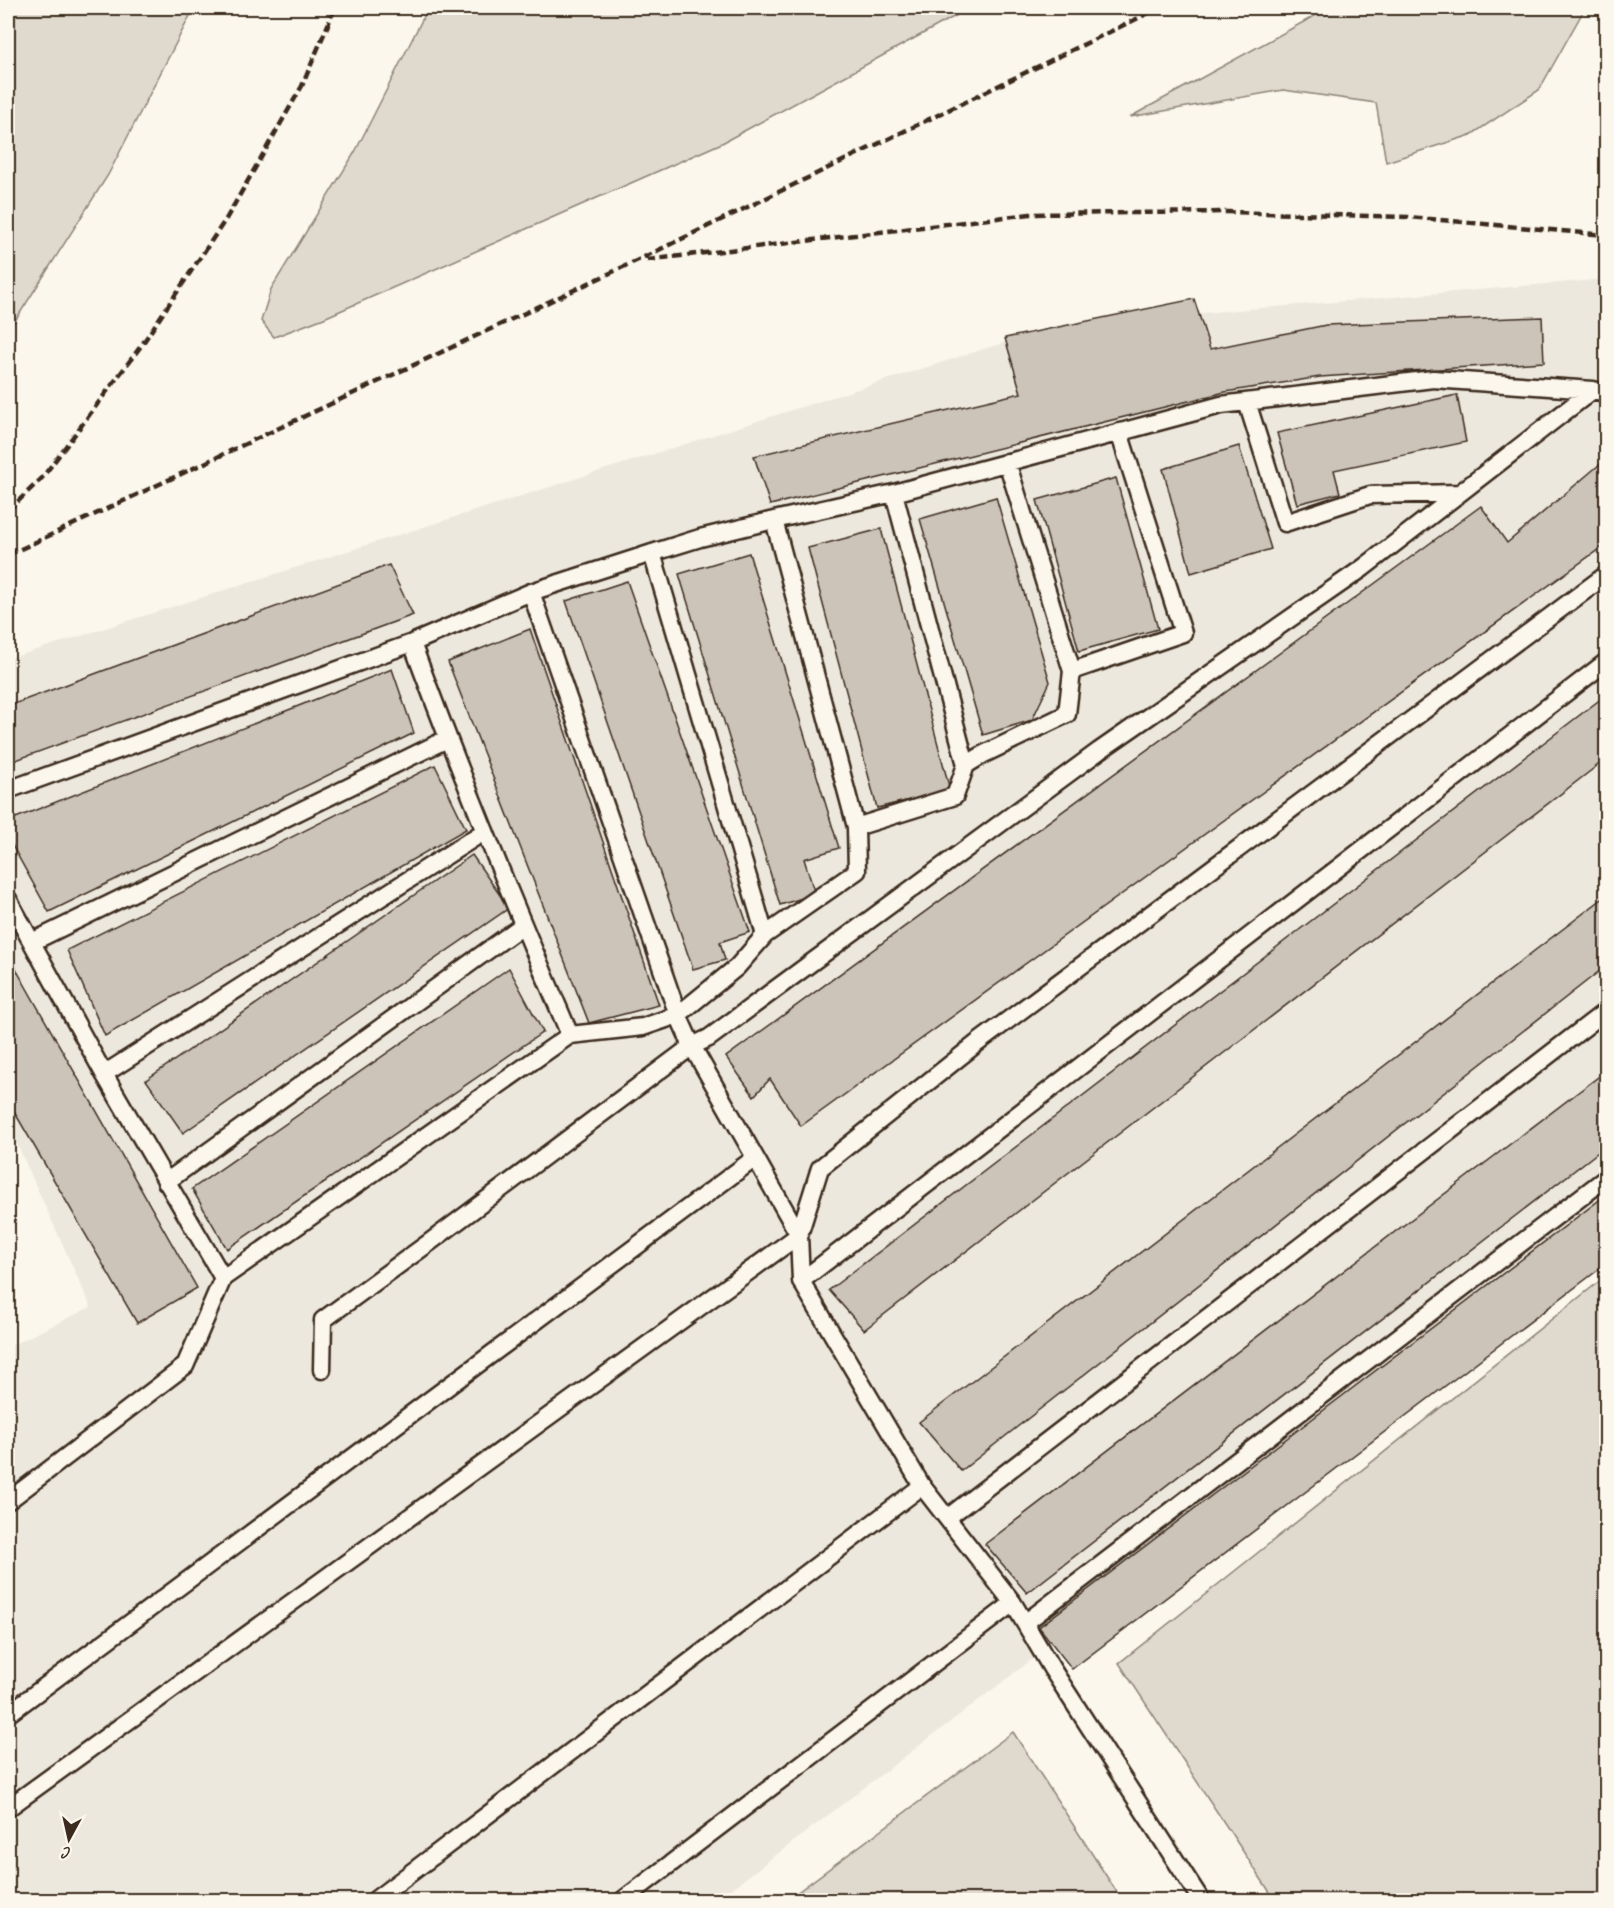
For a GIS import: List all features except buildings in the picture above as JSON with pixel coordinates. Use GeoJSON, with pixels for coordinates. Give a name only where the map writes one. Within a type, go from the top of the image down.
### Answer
{"type":"FeatureCollection","features":[{"type":"Feature","properties":{"kind":"lane"},"geometry":{"type":"LineString","coordinates":[[8,790],[412,643],[531,592],[652,553],[774,519],[894,493],[1221,405],[1433,379],[1600,392]]}},
{"type":"Feature","properties":{"kind":"lane"},"geometry":{"type":"LineString","coordinates":[[322,1370],[323,1320],[692,1046],[709,1038],[1099,751],[1363,568],[1459,493],[1600,392]]}},
{"type":"Feature","properties":{"kind":"lane"},"geometry":{"type":"LineString","coordinates":[[1247,402],[1285,524],[1370,495],[1459,493]]}},
{"type":"Feature","properties":{"kind":"lane"},"geometry":{"type":"LineString","coordinates":[[1072,671],[1183,633],[1119,432]]}},
{"type":"Feature","properties":{"kind":"lane"},"geometry":{"type":"LineString","coordinates":[[966,765],[1067,714],[1072,671],[1007,462]]}},
{"type":"Feature","properties":{"kind":"lane"},"geometry":{"type":"LineString","coordinates":[[856,827],[955,796],[966,765],[894,493]]}},
{"type":"Feature","properties":{"kind":"lane"},"geometry":{"type":"LineString","coordinates":[[8,1502],[185,1366],[223,1278],[570,1035],[643,1027],[678,1015],[737,967],[765,935],[857,871],[856,827],[774,519]]}},
{"type":"Feature","properties":{"kind":"lane"},"geometry":{"type":"LineString","coordinates":[[652,553],[765,935]]}},
{"type":"Feature","properties":{"kind":"lane"},"geometry":{"type":"LineString","coordinates":[[1201,1900],[1052,1669],[1013,1603],[922,1486],[801,1281],[799,1235],[820,1168],[976,1044],[1606,575]]}},
{"type":"Feature","properties":{"kind":"lane"},"geometry":{"type":"LineString","coordinates":[[531,592],[678,1015],[692,1046],[799,1235]]}},
{"type":"Feature","properties":{"kind":"lane"},"geometry":{"type":"LineString","coordinates":[[412,643],[447,739],[570,1035]]}},
{"type":"Feature","properties":{"kind":"lane"},"geometry":{"type":"LineString","coordinates":[[801,1281],[1606,662]]}},
{"type":"Feature","properties":{"kind":"lane"},"geometry":{"type":"LineString","coordinates":[[32,942],[447,739]]}},
{"type":"Feature","properties":{"kind":"lane"},"geometry":{"type":"LineString","coordinates":[[104,1074],[485,831]]}},
{"type":"Feature","properties":{"kind":"lane"},"geometry":{"type":"LineString","coordinates":[[8,899],[104,1074],[223,1278]]}},
{"type":"Feature","properties":{"kind":"lane"},"geometry":{"type":"LineString","coordinates":[[166,1182],[523,925]]}},
{"type":"Feature","properties":{"kind":"lane"},"geometry":{"type":"LineString","coordinates":[[947,1518],[1606,1011]]}},
{"type":"Feature","properties":{"kind":"lane"},"geometry":{"type":"LineString","coordinates":[[8,1714],[755,1158]]}},
{"type":"Feature","properties":{"kind":"lane"},"geometry":{"type":"LineString","coordinates":[[1024,1623],[1606,1178]]}},
{"type":"Feature","properties":{"kind":"lane"},"geometry":{"type":"LineString","coordinates":[[8,1808],[799,1235]]}},
{"type":"Feature","properties":{"kind":"lane"},"geometry":{"type":"LineString","coordinates":[[375,1900],[922,1486]]}},
{"type":"Feature","properties":{"kind":"lane"},"geometry":{"type":"LineString","coordinates":[[623,1900],[1013,1603]]}},
{"type":"Feature","properties":{"kind":"shaded area"},"geometry":{"type":"Polygon","coordinates":[[[8,8],[194,8],[108,175],[8,332],[8,8]]]}},
{"type":"Feature","properties":{"kind":"shaded area"},"geometry":{"type":"Polygon","coordinates":[[[428,8],[970,8],[722,143],[324,318],[274,337],[261,321],[271,289],[355,152],[428,8]]]}},
{"type":"Feature","properties":{"kind":"shaded area"},"geometry":{"type":"Polygon","coordinates":[[[1329,8],[1585,8],[1539,90],[1471,135],[1386,162],[1376,103],[1283,90],[1130,117],[1329,8]]]}},
{"type":"Feature","properties":{"kind":"shaded area"},"geometry":{"type":"Polygon","coordinates":[[[1606,279],[1606,1221],[717,1900],[8,1900],[8,1347],[91,1307],[8,1124],[8,659],[1060,325],[1606,279]]]}},
{"type":"Feature","properties":{"kind":"shaded area"},"geometry":{"type":"Polygon","coordinates":[[[1606,1276],[1606,1900],[1275,1900],[1119,1663],[1606,1276]]]}},
{"type":"Feature","properties":{"kind":"shaded area"},"geometry":{"type":"Polygon","coordinates":[[[1013,1732],[1122,1900],[787,1900],[1013,1732]]]}},
{"type":"Feature","properties":{"kind":"railway"},"geometry":{"type":"LineString","coordinates":[[8,511],[42,478],[141,346],[226,219],[302,86],[335,8]]}},
{"type":"Feature","properties":{"kind":"railway"},"geometry":{"type":"LineString","coordinates":[[8,555],[636,261],[1159,8]]}},
{"type":"Feature","properties":{"kind":"railway"},"geometry":{"type":"LineString","coordinates":[[647,260],[1030,214],[1229,212],[1408,217],[1606,235]]}}]}
